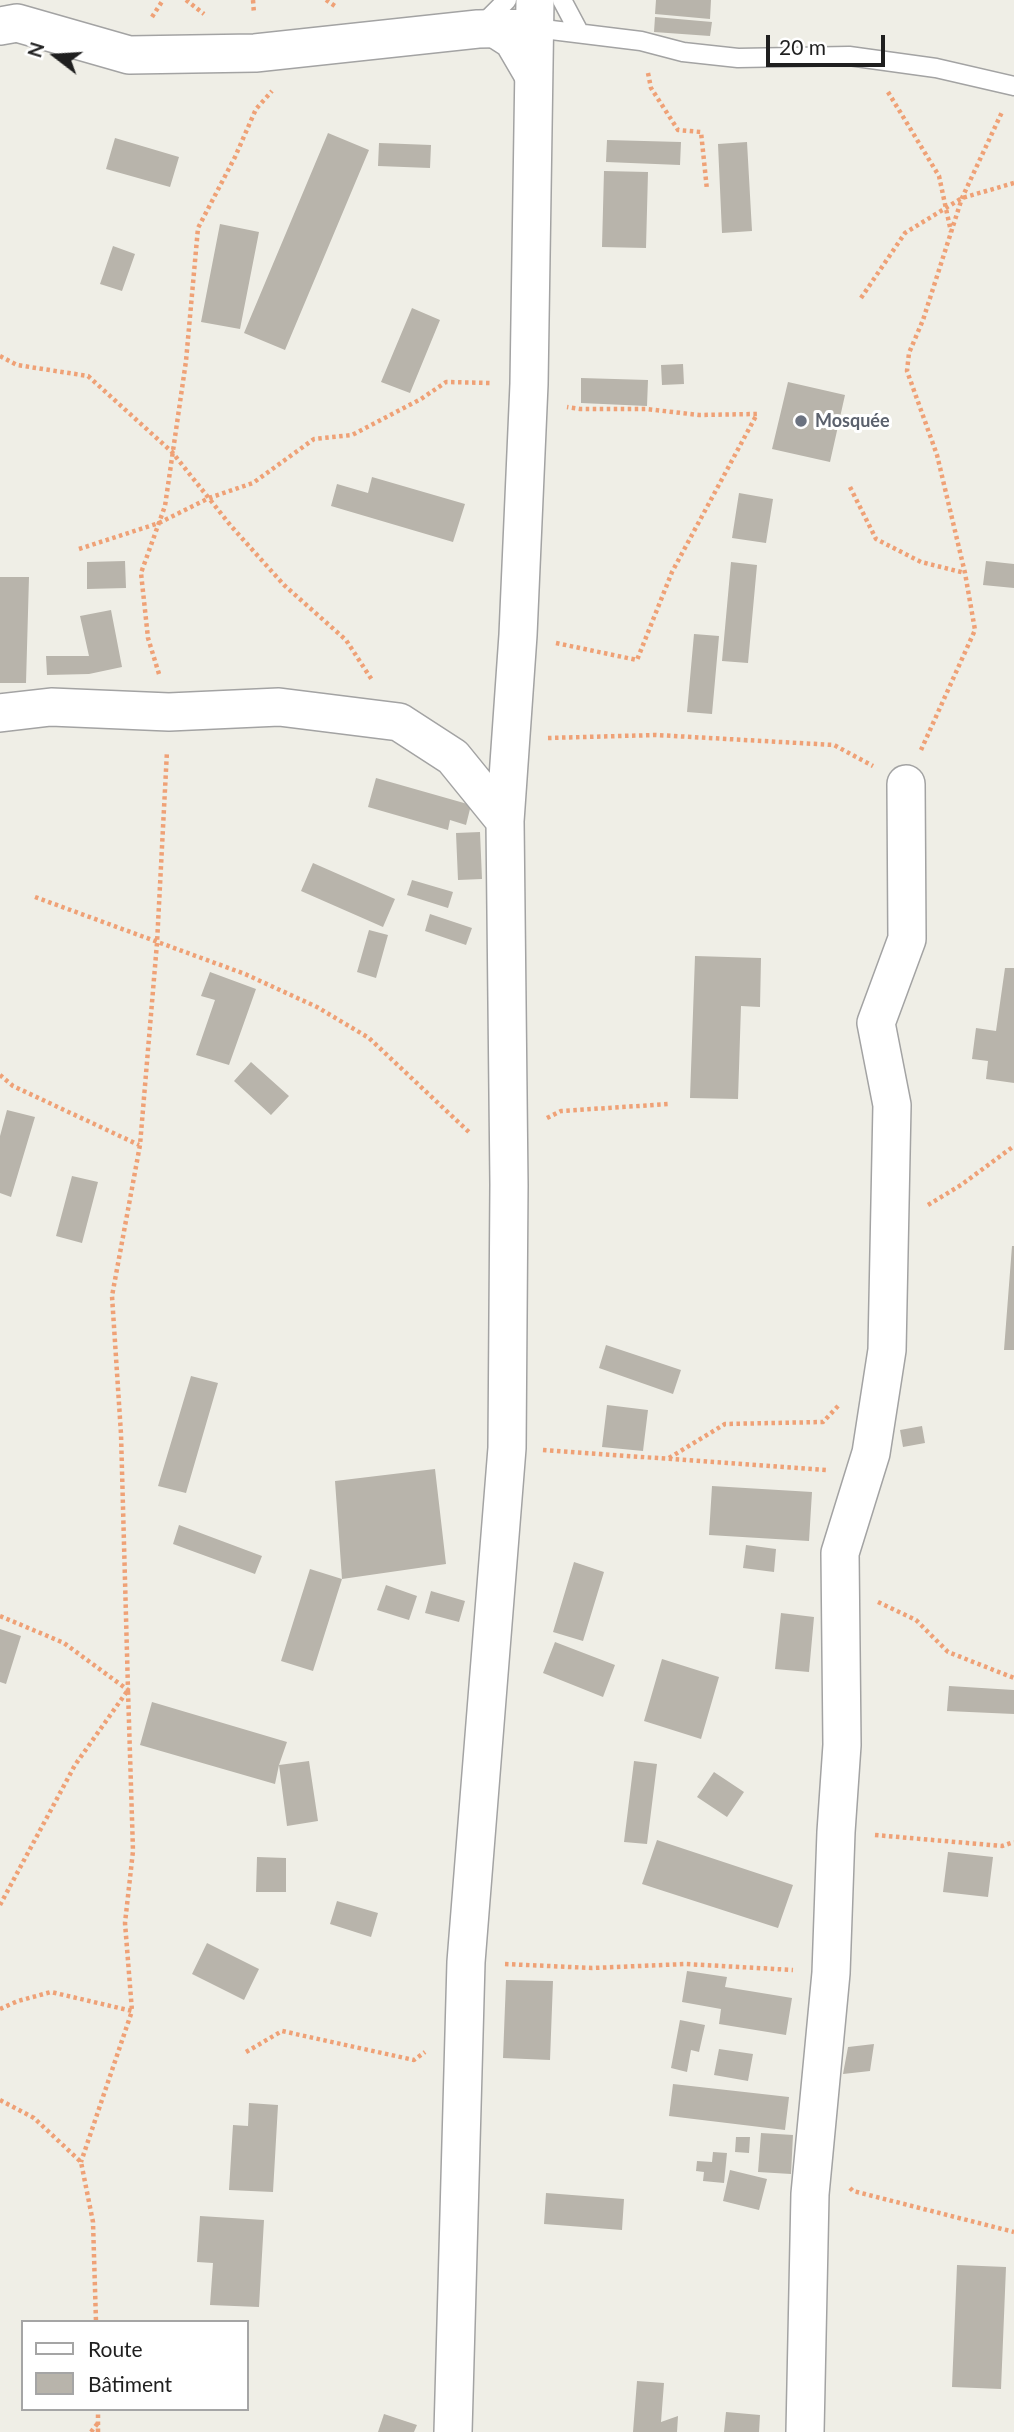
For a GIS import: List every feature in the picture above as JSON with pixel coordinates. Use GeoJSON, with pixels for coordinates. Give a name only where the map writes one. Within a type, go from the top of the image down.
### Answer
{"type":"FeatureCollection","features":[{"type":"Feature","properties":{"kind":"street"},"geometry":{"type":"LineString","coordinates":[[0,26],[18,23],[129,55],[255,53],[478,29],[535,14],[529,392],[518,635],[505,821],[509,1185],[507,1448],[466,1962],[453,2432]]}},
{"type":"Feature","properties":{"kind":"street"},"geometry":{"type":"LineString","coordinates":[[0,713],[51,707],[169,712],[279,707],[399,722],[453,757],[505,821]]}},
{"type":"Feature","properties":{"kind":"street"},"geometry":{"type":"LineString","coordinates":[[805,2432],[810,2194],[831,1973],[842,1745],[839,1553],[871,1453],[887,1350],[892,1105],[876,1023],[907,939],[906,784]]}},
{"type":"Feature","properties":{"kind":"lane"},"geometry":{"type":"LineString","coordinates":[[507,0],[478,29],[506,47],[534,99]]}},
{"type":"Feature","properties":{"kind":"lane"},"geometry":{"type":"LineString","coordinates":[[562,0],[579,32]]}},
{"type":"Feature","properties":{"kind":"lane"},"geometry":{"type":"LineString","coordinates":[[535,14],[579,32],[641,41],[683,52],[738,58],[849,56],[936,68],[1014,86]]}},
{"type":"Feature","properties":{"kind":"path"},"geometry":{"type":"LineString","coordinates":[[641,41],[651,88],[678,130],[701,132],[707,190]]}},
{"type":"Feature","properties":{"kind":"path"},"geometry":{"type":"LineString","coordinates":[[96,2320],[93,2222],[81,2161],[132,2011],[125,1923],[133,1851],[121,1434],[112,1296],[140,1145],[157,943],[169,712],[148,638],[141,573],[165,506],[186,361],[198,229],[235,157],[256,108],[297,63],[321,46]]}},
{"type":"Feature","properties":{"kind":"path"},"geometry":{"type":"LineString","coordinates":[[849,56],[872,72],[897,103],[939,176],[951,233]]}},
{"type":"Feature","properties":{"kind":"path"},"geometry":{"type":"LineString","coordinates":[[509,739],[656,735],[834,745],[906,784],[975,630],[965,573],[937,455],[907,371],[909,353],[923,320],[962,198],[1014,86]]}},
{"type":"Feature","properties":{"kind":"path"},"geometry":{"type":"LineString","coordinates":[[861,298],[905,233],[962,198],[1014,183]]}},
{"type":"Feature","properties":{"kind":"path"},"geometry":{"type":"LineString","coordinates":[[0,356],[17,365],[88,376],[172,452],[284,585],[346,640],[399,722]]}},
{"type":"Feature","properties":{"kind":"path"},"geometry":{"type":"LineString","coordinates":[[79,549],[159,523],[209,498],[253,483],[314,439],[352,435],[421,399],[446,382],[529,392],[580,409],[646,409],[699,415],[757,414],[671,572],[637,660],[518,635]]}},
{"type":"Feature","properties":{"kind":"path"},"geometry":{"type":"LineString","coordinates":[[849,487],[876,538],[921,562],[965,573]]}},
{"type":"Feature","properties":{"kind":"path"},"geometry":{"type":"LineString","coordinates":[[35,897],[245,974],[317,1007],[369,1038],[480,1143],[509,1185]]}},
{"type":"Feature","properties":{"kind":"path"},"geometry":{"type":"LineString","coordinates":[[0,1075],[13,1086],[140,1145]]}},
{"type":"Feature","properties":{"kind":"path"},"geometry":{"type":"LineString","coordinates":[[539,1122],[561,1111],[669,1104]]}},
{"type":"Feature","properties":{"kind":"path"},"geometry":{"type":"LineString","coordinates":[[891,1226],[961,1185],[1014,1146]]}},
{"type":"Feature","properties":{"kind":"path"},"geometry":{"type":"LineString","coordinates":[[668,1459],[725,1424],[823,1422],[842,1401]]}},
{"type":"Feature","properties":{"kind":"path"},"geometry":{"type":"LineString","coordinates":[[507,1448],[834,1471],[871,1453]]}},
{"type":"Feature","properties":{"kind":"path"},"geometry":{"type":"LineString","coordinates":[[839,1583],[916,1620],[948,1651],[1014,1678]]}},
{"type":"Feature","properties":{"kind":"path"},"geometry":{"type":"LineString","coordinates":[[0,1616],[64,1643],[128,1690]]}},
{"type":"Feature","properties":{"kind":"path"},"geometry":{"type":"LineString","coordinates":[[0,1905],[75,1765],[128,1690]]}},
{"type":"Feature","properties":{"kind":"path"},"geometry":{"type":"LineString","coordinates":[[836,1832],[1002,1846],[1014,1842]]}},
{"type":"Feature","properties":{"kind":"path"},"geometry":{"type":"LineString","coordinates":[[466,1962],[592,1968],[686,1964],[831,1973]]}},
{"type":"Feature","properties":{"kind":"path"},"geometry":{"type":"LineString","coordinates":[[0,2009],[51,1992],[132,2011]]}},
{"type":"Feature","properties":{"kind":"path"},"geometry":{"type":"LineString","coordinates":[[246,2052],[282,2031],[414,2060],[465,2021]]}},
{"type":"Feature","properties":{"kind":"path"},"geometry":{"type":"LineString","coordinates":[[0,2100],[34,2118],[81,2161]]}},
{"type":"Feature","properties":{"kind":"path"},"geometry":{"type":"LineString","coordinates":[[813,2155],[853,2191],[1014,2232]]}},
{"type":"Feature","properties":{"kind":"path"},"geometry":{"type":"LineString","coordinates":[[98,2411],[98,2432]]}},
{"type":"Feature","properties":{"kind":"path"},"geometry":{"type":"LineString","coordinates":[[91,2432],[99,2423]]}},
{"type":"Feature","properties":{"kind":"building"},"geometry":{"type":"Polygon","coordinates":[[[656,0],[711,0],[710,19],[655,14],[656,0]]]}},
{"type":"Feature","properties":{"kind":"building"},"geometry":{"type":"Polygon","coordinates":[[[655,17],[712,22],[710,36],[654,32],[655,17]]]}},
{"type":"Feature","properties":{"kind":"building"},"geometry":{"type":"Polygon","coordinates":[[[328,133],[369,150],[285,350],[244,333],[328,133]]]}},
{"type":"Feature","properties":{"kind":"building"},"geometry":{"type":"Polygon","coordinates":[[[115,138],[179,157],[170,187],[106,169],[115,138]]]}},
{"type":"Feature","properties":{"kind":"building"},"geometry":{"type":"Polygon","coordinates":[[[607,140],[681,142],[680,165],[606,162],[607,140]]]}},
{"type":"Feature","properties":{"kind":"building"},"geometry":{"type":"Polygon","coordinates":[[[747,142],[752,231],[722,233],[718,144],[747,142]]]}},
{"type":"Feature","properties":{"kind":"building"},"geometry":{"type":"Polygon","coordinates":[[[379,143],[431,145],[430,168],[378,166],[379,143]]]}},
{"type":"Feature","properties":{"kind":"building"},"geometry":{"type":"Polygon","coordinates":[[[604,171],[648,172],[646,248],[602,247],[604,171]]]}},
{"type":"Feature","properties":{"kind":"building"},"geometry":{"type":"Polygon","coordinates":[[[220,224],[259,232],[240,329],[201,322],[220,224]]]}},
{"type":"Feature","properties":{"kind":"building"},"geometry":{"type":"Polygon","coordinates":[[[113,246],[135,254],[122,291],[100,284],[113,246]]]}},
{"type":"Feature","properties":{"kind":"building"},"geometry":{"type":"Polygon","coordinates":[[[412,308],[440,320],[410,393],[381,382],[412,308]]]}},
{"type":"Feature","properties":{"kind":"building"},"geometry":{"type":"Polygon","coordinates":[[[683,364],[684,384],[662,385],[661,365],[683,364]]]}},
{"type":"Feature","properties":{"kind":"building"},"geometry":{"type":"Polygon","coordinates":[[[581,378],[648,380],[647,406],[581,403],[581,378]]]}},
{"type":"Feature","properties":{"kind":"building"},"geometry":{"type":"Polygon","coordinates":[[[788,382],[845,395],[830,462],[772,449],[788,382]]]}},
{"type":"Feature","properties":{"kind":"building"},"geometry":{"type":"Polygon","coordinates":[[[372,477],[465,504],[453,542],[331,506],[337,484],[368,493],[372,477]]]}},
{"type":"Feature","properties":{"kind":"building"},"geometry":{"type":"Polygon","coordinates":[[[739,493],[773,499],[766,543],[732,538],[739,493]]]}},
{"type":"Feature","properties":{"kind":"building"},"geometry":{"type":"Polygon","coordinates":[[[125,561],[126,588],[87,589],[87,562],[125,561]]]}},
{"type":"Feature","properties":{"kind":"building"},"geometry":{"type":"Polygon","coordinates":[[[986,561],[1014,564],[1014,588],[983,585],[986,561]]]}},
{"type":"Feature","properties":{"kind":"building"},"geometry":{"type":"Polygon","coordinates":[[[731,562],[757,565],[748,663],[722,661],[731,562]]]}},
{"type":"Feature","properties":{"kind":"building"},"geometry":{"type":"Polygon","coordinates":[[[0,577],[29,577],[26,683],[0,683],[0,577]]]}},
{"type":"Feature","properties":{"kind":"building"},"geometry":{"type":"Polygon","coordinates":[[[111,610],[122,667],[89,674],[47,675],[46,656],[89,656],[80,616],[111,610]]]}},
{"type":"Feature","properties":{"kind":"building"},"geometry":{"type":"Polygon","coordinates":[[[694,634],[719,636],[712,714],[687,712],[694,634]]]}},
{"type":"Feature","properties":{"kind":"building"},"geometry":{"type":"Polygon","coordinates":[[[376,778],[471,805],[466,825],[450,820],[448,830],[368,807],[376,778]]]}},
{"type":"Feature","properties":{"kind":"building"},"geometry":{"type":"Polygon","coordinates":[[[480,832],[482,879],[458,880],[456,833],[480,832]]]}},
{"type":"Feature","properties":{"kind":"building"},"geometry":{"type":"Polygon","coordinates":[[[313,863],[395,899],[383,927],[301,891],[313,863]]]}},
{"type":"Feature","properties":{"kind":"building"},"geometry":{"type":"Polygon","coordinates":[[[412,880],[453,892],[448,908],[407,895],[412,880]]]}},
{"type":"Feature","properties":{"kind":"building"},"geometry":{"type":"Polygon","coordinates":[[[430,914],[472,928],[466,945],[425,931],[430,914]]]}},
{"type":"Feature","properties":{"kind":"building"},"geometry":{"type":"Polygon","coordinates":[[[369,930],[388,935],[376,978],[357,972],[369,930]]]}},
{"type":"Feature","properties":{"kind":"building"},"geometry":{"type":"Polygon","coordinates":[[[695,956],[761,958],[760,1007],[741,1006],[738,1099],[690,1098],[695,956]]]}},
{"type":"Feature","properties":{"kind":"building"},"geometry":{"type":"Polygon","coordinates":[[[1005,968],[1014,968],[1014,1083],[986,1079],[988,1061],[972,1059],[976,1028],[996,1031],[1005,968]]]}},
{"type":"Feature","properties":{"kind":"building"},"geometry":{"type":"Polygon","coordinates":[[[210,972],[256,989],[229,1065],[196,1055],[215,1000],[201,996],[210,972]]]}},
{"type":"Feature","properties":{"kind":"building"},"geometry":{"type":"Polygon","coordinates":[[[251,1062],[289,1096],[271,1115],[234,1081],[251,1062]]]}},
{"type":"Feature","properties":{"kind":"building"},"geometry":{"type":"Polygon","coordinates":[[[7,1110],[35,1117],[11,1197],[0,1193],[0,1136],[7,1110]]]}},
{"type":"Feature","properties":{"kind":"building"},"geometry":{"type":"Polygon","coordinates":[[[72,1176],[98,1182],[82,1243],[56,1236],[72,1176]]]}},
{"type":"Feature","properties":{"kind":"building"},"geometry":{"type":"Polygon","coordinates":[[[1012,1246],[1014,1350],[1004,1350],[1012,1246]]]}},
{"type":"Feature","properties":{"kind":"building"},"geometry":{"type":"Polygon","coordinates":[[[606,1345],[681,1370],[673,1394],[599,1368],[606,1345]]]}},
{"type":"Feature","properties":{"kind":"building"},"geometry":{"type":"Polygon","coordinates":[[[191,1376],[218,1383],[186,1493],[158,1486],[191,1376]]]}},
{"type":"Feature","properties":{"kind":"building"},"geometry":{"type":"Polygon","coordinates":[[[607,1405],[648,1410],[643,1451],[602,1447],[607,1405]]]}},
{"type":"Feature","properties":{"kind":"building"},"geometry":{"type":"Polygon","coordinates":[[[922,1426],[925,1443],[903,1447],[900,1430],[922,1426]]]}},
{"type":"Feature","properties":{"kind":"building"},"geometry":{"type":"Polygon","coordinates":[[[435,1469],[446,1564],[342,1579],[335,1481],[435,1469]]]}},
{"type":"Feature","properties":{"kind":"building"},"geometry":{"type":"Polygon","coordinates":[[[712,1486],[812,1492],[809,1541],[709,1535],[712,1486]]]}},
{"type":"Feature","properties":{"kind":"building"},"geometry":{"type":"Polygon","coordinates":[[[179,1525],[262,1556],[255,1574],[173,1544],[179,1525]]]}},
{"type":"Feature","properties":{"kind":"building"},"geometry":{"type":"Polygon","coordinates":[[[746,1545],[776,1549],[774,1572],[743,1568],[746,1545]]]}},
{"type":"Feature","properties":{"kind":"building"},"geometry":{"type":"Polygon","coordinates":[[[574,1562],[604,1572],[583,1641],[553,1632],[574,1562]]]}},
{"type":"Feature","properties":{"kind":"building"},"geometry":{"type":"Polygon","coordinates":[[[310,1569],[342,1579],[313,1671],[281,1661],[310,1569]]]}},
{"type":"Feature","properties":{"kind":"building"},"geometry":{"type":"Polygon","coordinates":[[[386,1585],[417,1596],[409,1620],[377,1610],[386,1585]]]}},
{"type":"Feature","properties":{"kind":"building"},"geometry":{"type":"Polygon","coordinates":[[[431,1591],[465,1601],[459,1622],[425,1613],[431,1591]]]}},
{"type":"Feature","properties":{"kind":"building"},"geometry":{"type":"Polygon","coordinates":[[[781,1613],[814,1617],[809,1672],[775,1669],[781,1613]]]}},
{"type":"Feature","properties":{"kind":"building"},"geometry":{"type":"Polygon","coordinates":[[[0,1629],[21,1636],[6,1684],[0,1682],[0,1629]]]}},
{"type":"Feature","properties":{"kind":"building"},"geometry":{"type":"Polygon","coordinates":[[[555,1642],[615,1665],[603,1697],[543,1673],[555,1642]]]}},
{"type":"Feature","properties":{"kind":"building"},"geometry":{"type":"Polygon","coordinates":[[[662,1659],[719,1677],[701,1739],[644,1721],[662,1659]]]}},
{"type":"Feature","properties":{"kind":"building"},"geometry":{"type":"Polygon","coordinates":[[[949,1686],[1014,1690],[1014,1714],[947,1711],[949,1686]]]}},
{"type":"Feature","properties":{"kind":"building"},"geometry":{"type":"Polygon","coordinates":[[[152,1702],[287,1742],[275,1784],[140,1745],[152,1702]]]}},
{"type":"Feature","properties":{"kind":"building"},"geometry":{"type":"Polygon","coordinates":[[[309,1761],[318,1821],[287,1826],[279,1765],[309,1761]]]}},
{"type":"Feature","properties":{"kind":"building"},"geometry":{"type":"Polygon","coordinates":[[[634,1761],[657,1764],[647,1844],[624,1842],[634,1761]]]}},
{"type":"Feature","properties":{"kind":"building"},"geometry":{"type":"Polygon","coordinates":[[[714,1772],[744,1792],[727,1817],[697,1797],[714,1772]]]}},
{"type":"Feature","properties":{"kind":"building"},"geometry":{"type":"Polygon","coordinates":[[[657,1840],[793,1885],[778,1928],[642,1884],[657,1840]]]}},
{"type":"Feature","properties":{"kind":"building"},"geometry":{"type":"Polygon","coordinates":[[[948,1852],[993,1857],[988,1897],[943,1892],[948,1852]]]}},
{"type":"Feature","properties":{"kind":"building"},"geometry":{"type":"Polygon","coordinates":[[[257,1857],[286,1858],[286,1892],[256,1892],[257,1857]]]}},
{"type":"Feature","properties":{"kind":"building"},"geometry":{"type":"Polygon","coordinates":[[[337,1901],[378,1913],[371,1937],[330,1924],[337,1901]]]}},
{"type":"Feature","properties":{"kind":"building"},"geometry":{"type":"Polygon","coordinates":[[[207,1943],[259,1969],[244,2000],[192,1974],[207,1943]]]}},
{"type":"Feature","properties":{"kind":"building"},"geometry":{"type":"Polygon","coordinates":[[[687,1971],[727,1977],[725,1987],[792,1998],[786,2035],[719,2024],[721,2009],[682,2002],[687,1971]]]}},
{"type":"Feature","properties":{"kind":"building"},"geometry":{"type":"Polygon","coordinates":[[[506,1980],[553,1981],[550,2060],[503,2058],[506,1980]]]}},
{"type":"Feature","properties":{"kind":"building"},"geometry":{"type":"Polygon","coordinates":[[[680,2020],[705,2025],[699,2052],[691,2050],[687,2072],[671,2068],[680,2020]]]}},
{"type":"Feature","properties":{"kind":"building"},"geometry":{"type":"Polygon","coordinates":[[[874,2044],[870,2071],[843,2074],[848,2047],[874,2044]]]}},
{"type":"Feature","properties":{"kind":"building"},"geometry":{"type":"Polygon","coordinates":[[[719,2049],[753,2054],[748,2081],[714,2075],[719,2049]]]}},
{"type":"Feature","properties":{"kind":"building"},"geometry":{"type":"Polygon","coordinates":[[[673,2084],[789,2097],[785,2130],[669,2116],[673,2084]]]}},
{"type":"Feature","properties":{"kind":"building"},"geometry":{"type":"Polygon","coordinates":[[[249,2103],[278,2105],[273,2192],[229,2190],[233,2125],[248,2126],[249,2103]]]}},
{"type":"Feature","properties":{"kind":"building"},"geometry":{"type":"Polygon","coordinates":[[[761,2133],[793,2135],[791,2174],[758,2172],[761,2133]]]}},
{"type":"Feature","properties":{"kind":"building"},"geometry":{"type":"Polygon","coordinates":[[[736,2137],[750,2137],[749,2153],[735,2152],[736,2137]]]}},
{"type":"Feature","properties":{"kind":"building"},"geometry":{"type":"Polygon","coordinates":[[[713,2152],[727,2153],[724,2183],[703,2181],[704,2172],[696,2171],[697,2161],[712,2162],[713,2152]]]}},
{"type":"Feature","properties":{"kind":"building"},"geometry":{"type":"Polygon","coordinates":[[[730,2170],[767,2179],[759,2210],[723,2201],[730,2170]]]}},
{"type":"Feature","properties":{"kind":"building"},"geometry":{"type":"Polygon","coordinates":[[[546,2193],[624,2199],[622,2230],[544,2224],[546,2193]]]}},
{"type":"Feature","properties":{"kind":"building"},"geometry":{"type":"Polygon","coordinates":[[[200,2216],[264,2220],[259,2307],[210,2305],[213,2263],[197,2262],[200,2216]]]}},
{"type":"Feature","properties":{"kind":"building"},"geometry":{"type":"Polygon","coordinates":[[[957,2265],[1006,2267],[1001,2389],[952,2387],[957,2265]]]}},
{"type":"Feature","properties":{"kind":"building"},"geometry":{"type":"Polygon","coordinates":[[[637,2381],[664,2383],[661,2422],[678,2416],[677,2432],[633,2432],[637,2381]]]}},
{"type":"Feature","properties":{"kind":"building"},"geometry":{"type":"Polygon","coordinates":[[[726,2412],[760,2415],[759,2432],[724,2432],[726,2412]]]}},
{"type":"Feature","properties":{"kind":"building"},"geometry":{"type":"Polygon","coordinates":[[[384,2414],[417,2425],[414,2432],[378,2432],[384,2414]]]}},
{"type":"Feature","properties":{"kind":"place","name":"Mosquée"},"geometry":{"type":"Point","coordinates":[801,421]}}]}
